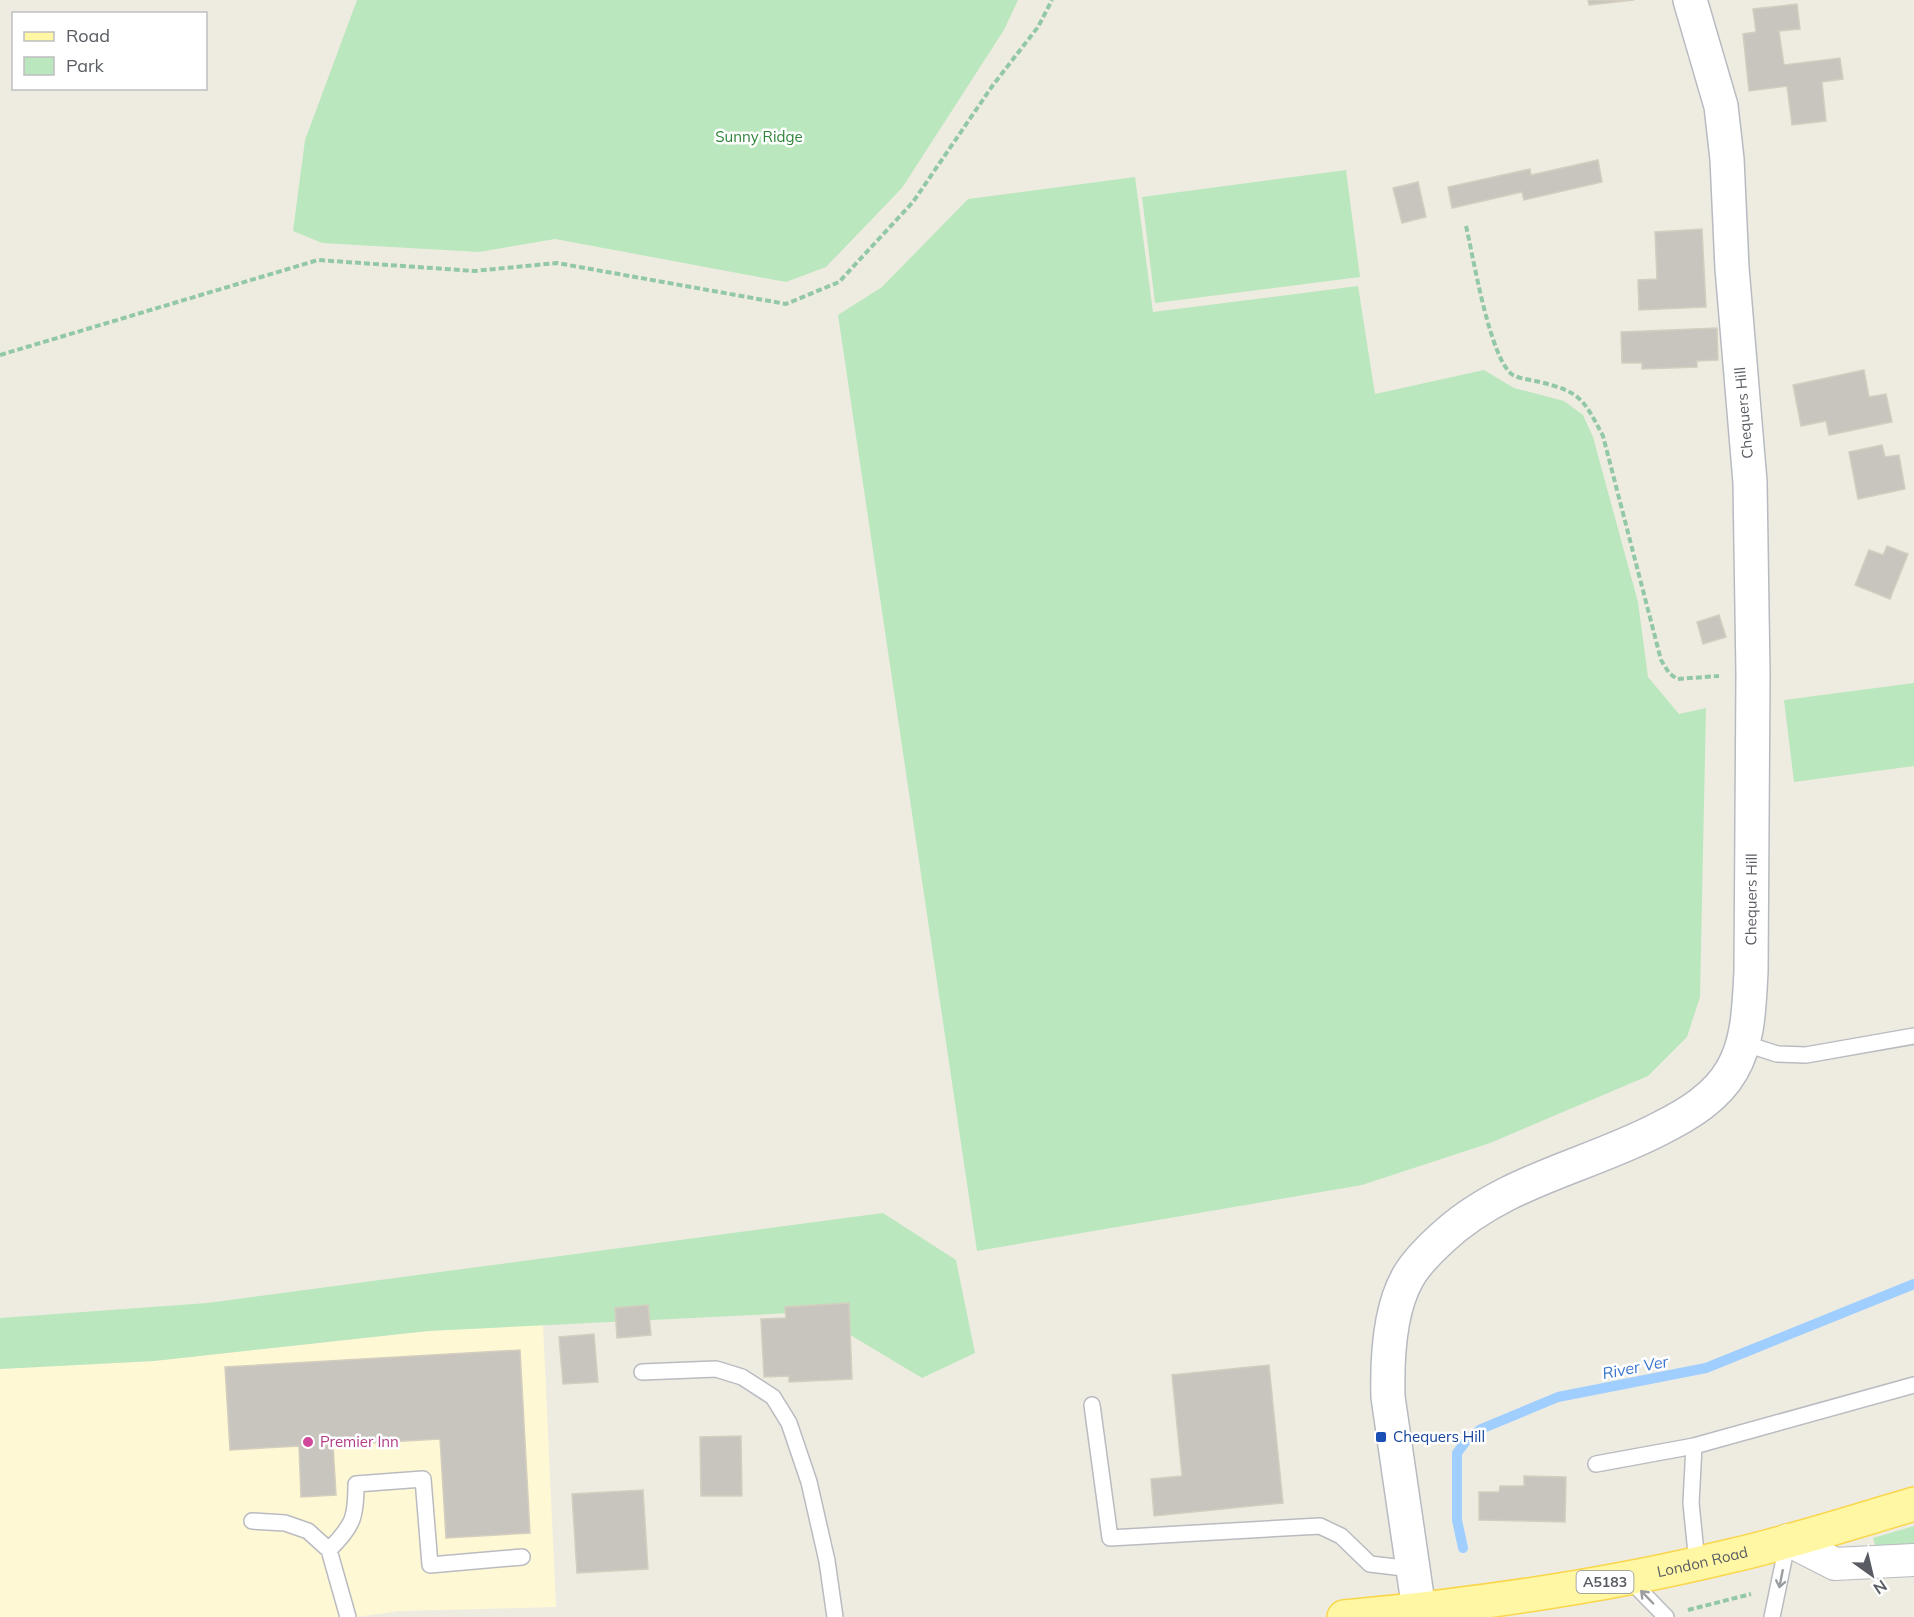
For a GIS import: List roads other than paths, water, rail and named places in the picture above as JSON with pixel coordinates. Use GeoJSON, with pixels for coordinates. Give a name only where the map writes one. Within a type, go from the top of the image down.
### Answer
{"type":"FeatureCollection","features":[{"type":"Feature","properties":{"kind":"main road","name":"London Road"},"geometry":{"type":"LineString","coordinates":[[1344,1617],[1540,1594],[1628,1578],[1788,1540],[1914,1504]]}},
{"type":"Feature","properties":{"kind":"street","name":"Chequers Hill"},"geometry":{"type":"LineString","coordinates":[[1419,1610],[1388,1397],[1387,1376],[1397,1302],[1408,1277],[1427,1252],[1455,1225],[1490,1202],[1531,1181],[1639,1140],[1709,1099],[1734,1068],[1749,1017],[1753,674],[1750,482],[1732,268],[1727,159],[1721,106],[1690,0]]}},
{"type":"Feature","properties":{"kind":"street"},"geometry":{"type":"LineString","coordinates":[[1788,1540],[1835,1564],[1914,1560]]}},
{"type":"Feature","properties":{"kind":"lane"},"geometry":{"type":"LineString","coordinates":[[1743,1043],[1777,1054],[1806,1054],[1914,1036]]}},
{"type":"Feature","properties":{"kind":"lane"},"geometry":{"type":"LineString","coordinates":[[642,1372],[716,1369],[742,1377],[773,1397],[789,1423],[809,1482],[827,1561],[835,1617]]}},
{"type":"Feature","properties":{"kind":"lane"},"geometry":{"type":"LineString","coordinates":[[1596,1464],[1694,1446],[1914,1385]]}},
{"type":"Feature","properties":{"kind":"lane"},"geometry":{"type":"LineString","coordinates":[[1092,1406],[1110,1538],[1320,1526],[1341,1536],[1370,1564],[1412,1569]]}},
{"type":"Feature","properties":{"kind":"lane"},"geometry":{"type":"LineString","coordinates":[[1694,1446],[1691,1503],[1697,1563]]}},
{"type":"Feature","properties":{"kind":"lane"},"geometry":{"type":"LineString","coordinates":[[329,1550],[348,1530],[356,1511],[356,1484],[423,1479],[430,1565],[522,1557]]}},
{"type":"Feature","properties":{"kind":"lane"},"geometry":{"type":"LineString","coordinates":[[252,1521],[285,1523],[308,1531],[329,1550],[348,1617]]}},
{"type":"Feature","properties":{"kind":"lane"},"geometry":{"type":"LineString","coordinates":[[1772,1617],[1788,1540]]}},
{"type":"Feature","properties":{"kind":"lane"},"geometry":{"type":"LineString","coordinates":[[1628,1578],[1666,1616]]}},
{"type":"Feature","properties":{"kind":"waterway","name":"River Ver"},"geometry":{"type":"LineString","coordinates":[[1463,1548],[1457,1520],[1457,1453],[1466,1441],[1481,1429],[1558,1397],[1706,1368],[1914,1284]]}},
{"type":"Feature","properties":{"kind":"place","name":"Chequers Hill"},"geometry":{"type":"Point","coordinates":[1381,1437]}},
{"type":"Feature","properties":{"kind":"place","name":"Premier Inn"},"geometry":{"type":"Point","coordinates":[308,1442]}},
{"type":"Feature","properties":{"kind":"park label","name":"Sunny Ridge"},"geometry":{"type":"Point","coordinates":[759,137]}}]}
